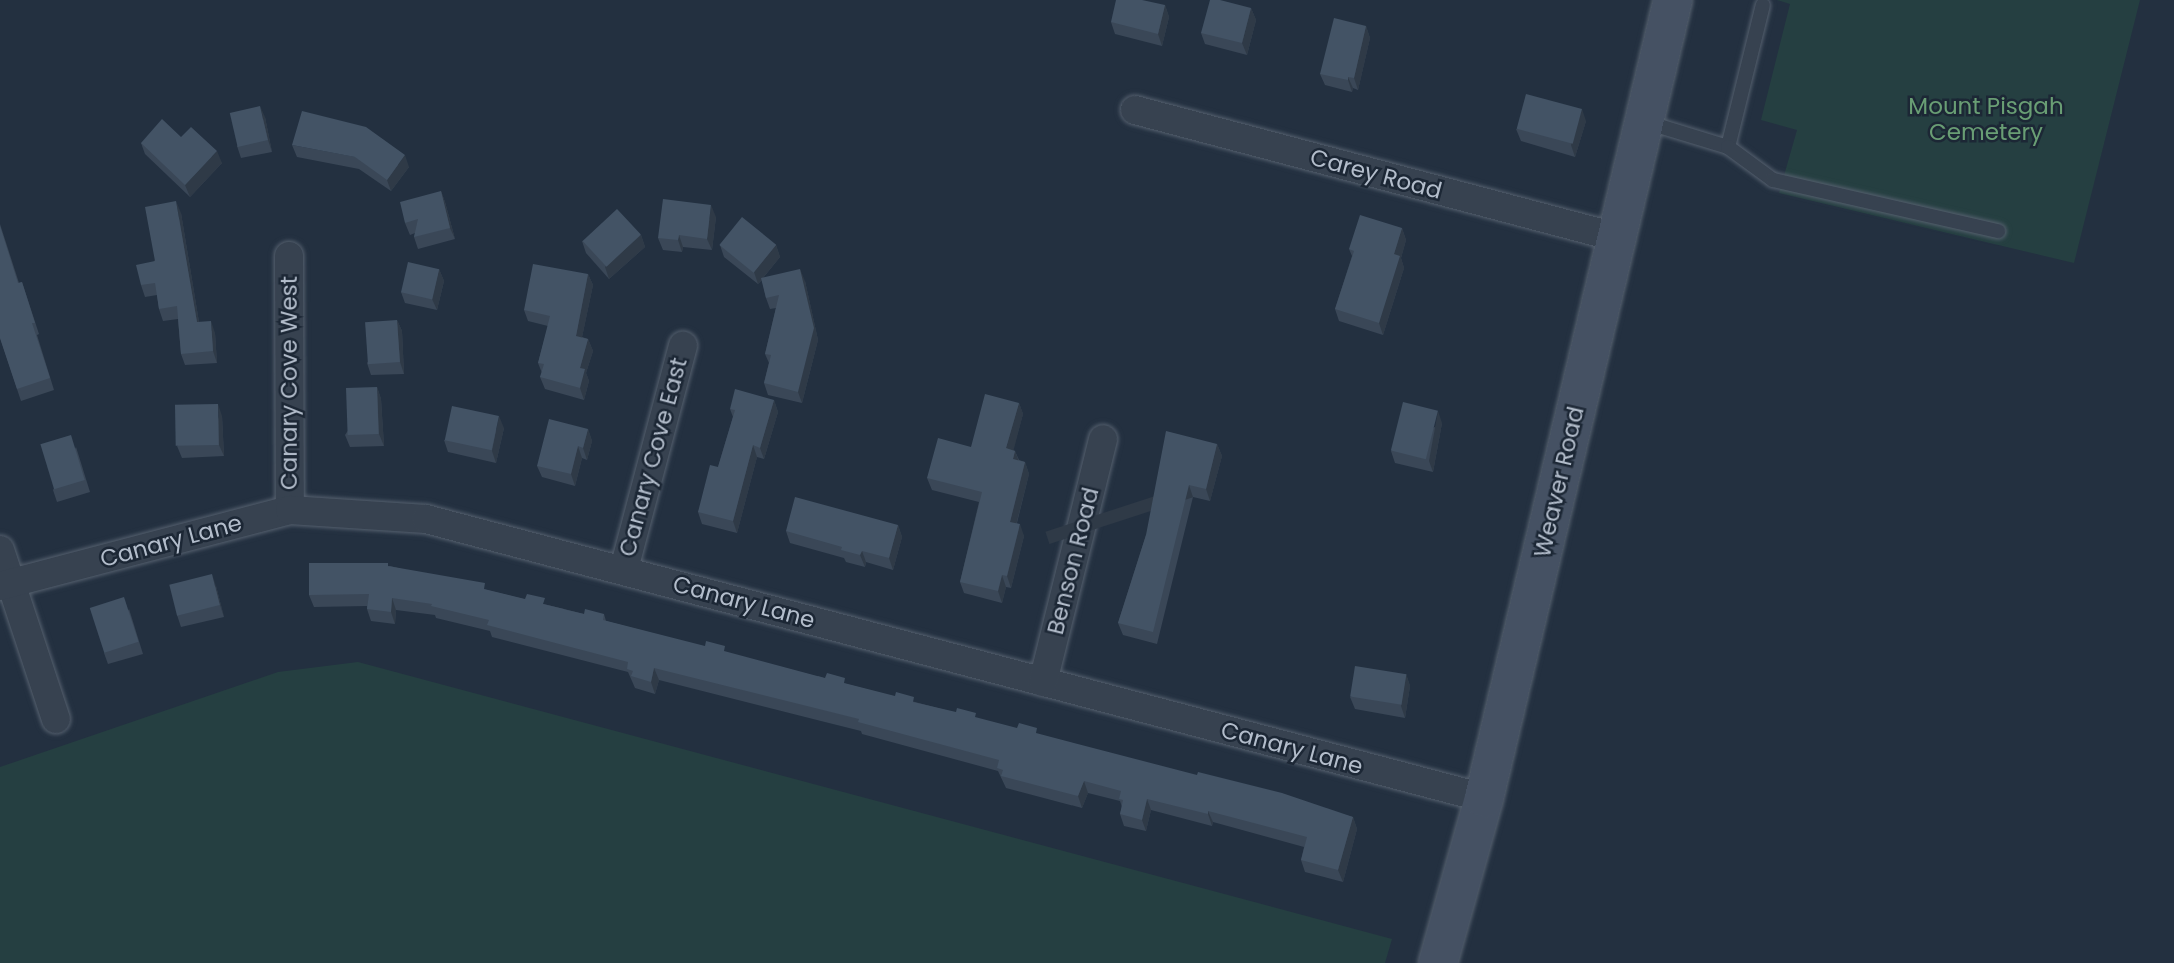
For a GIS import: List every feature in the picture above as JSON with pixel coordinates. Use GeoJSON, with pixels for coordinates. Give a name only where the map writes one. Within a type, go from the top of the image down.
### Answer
{"type":"FeatureCollection","features":[{"type":"Feature","properties":{"kind":"main road","name":"Weaver Road"},"geometry":{"type":"LineString","coordinates":[[1438,963],[1484,798],[1673,0]]}},
{"type":"Feature","properties":{"kind":"street","name":"Carey Road"},"geometry":{"type":"LineString","coordinates":[[1135,110],[1618,238]]}},
{"type":"Feature","properties":{"kind":"street","name":"Canary Cove West"},"geometry":{"type":"LineString","coordinates":[[289,256],[290,510]]}},
{"type":"Feature","properties":{"kind":"street","name":"Canary Cove East"},"geometry":{"type":"LineString","coordinates":[[624,569],[683,346]]}},
{"type":"Feature","properties":{"kind":"street","name":"Benson Road"},"geometry":{"type":"LineString","coordinates":[[1043,682],[1102,439]]}},
{"type":"Feature","properties":{"kind":"street","name":"Canary Lane"},"geometry":{"type":"LineString","coordinates":[[6,584],[290,510],[426,519],[624,569],[1484,798]]}},
{"type":"Feature","properties":{"kind":"street"},"geometry":{"type":"LineString","coordinates":[[0,550],[6,584],[56,719]]}},
{"type":"Feature","properties":{"kind":"lane"},"geometry":{"type":"LineString","coordinates":[[1728,147],[1763,5]]}},
{"type":"Feature","properties":{"kind":"lane"},"geometry":{"type":"LineString","coordinates":[[1645,122],[1728,147],[1773,180],[1998,231]]}},
{"type":"Feature","properties":{"kind":"green space","name":"Mount Pisgah Cemetery"},"geometry":{"type":"Polygon","coordinates":[[[1777,0],[2140,0],[2074,263],[1779,193],[1797,130],[1761,120],[1790,4],[1777,0]]]}},
{"type":"Feature","properties":{"kind":"green space"},"geometry":{"type":"Polygon","coordinates":[[[358,662],[1392,939],[1385,963],[0,963],[0,767],[278,672],[358,662]]]}},
{"type":"Feature","properties":{"kind":"building"},"geometry":{"type":"Polygon","coordinates":[[[1116,0],[1142,0],[1165,5],[1158,34],[1111,22],[1116,0]]]}},
{"type":"Feature","properties":{"kind":"building"},"geometry":{"type":"Polygon","coordinates":[[[1210,0],[1251,8],[1242,43],[1201,33],[1210,0]]]}},
{"type":"Feature","properties":{"kind":"building"},"geometry":{"type":"Polygon","coordinates":[[[1334,18],[1366,26],[1354,78],[1348,77],[1348,80],[1320,74],[1334,18]]]}},
{"type":"Feature","properties":{"kind":"building"},"geometry":{"type":"Polygon","coordinates":[[[1526,94],[1582,109],[1573,144],[1517,129],[1526,94]]]}},
{"type":"Feature","properties":{"kind":"building"},"geometry":{"type":"Polygon","coordinates":[[[260,106],[268,140],[238,147],[230,113],[260,106]]]}},
{"type":"Feature","properties":{"kind":"building"},"geometry":{"type":"Polygon","coordinates":[[[302,111],[366,127],[405,155],[387,180],[355,157],[292,145],[302,111]]]}},
{"type":"Feature","properties":{"kind":"building"},"geometry":{"type":"Polygon","coordinates":[[[162,119],[181,137],[191,127],[217,151],[185,185],[141,143],[162,119]]]}},
{"type":"Feature","properties":{"kind":"building"},"geometry":{"type":"Polygon","coordinates":[[[441,191],[450,228],[414,237],[418,219],[405,223],[400,202],[441,191]]]}},
{"type":"Feature","properties":{"kind":"building"},"geometry":{"type":"Polygon","coordinates":[[[663,199],[711,205],[707,239],[679,235],[678,240],[658,238],[663,199]]]}},
{"type":"Feature","properties":{"kind":"building"},"geometry":{"type":"Polygon","coordinates":[[[176,201],[197,322],[211,321],[213,351],[181,354],[177,306],[159,309],[155,283],[141,285],[136,265],[155,261],[145,207],[176,201]]]}},
{"type":"Feature","properties":{"kind":"building"},"geometry":{"type":"Polygon","coordinates":[[[617,209],[641,235],[606,267],[583,241],[617,209]]]}},
{"type":"Feature","properties":{"kind":"building"},"geometry":{"type":"Polygon","coordinates":[[[1360,215],[1402,228],[1394,254],[1400,256],[1379,323],[1335,309],[1354,251],[1349,249],[1360,215]]]}},
{"type":"Feature","properties":{"kind":"building"},"geometry":{"type":"Polygon","coordinates":[[[742,217],[776,245],[754,273],[719,245],[742,217]]]}},
{"type":"Feature","properties":{"kind":"building"},"geometry":{"type":"Polygon","coordinates":[[[0,226],[18,283],[22,282],[50,378],[17,389],[0,338],[0,226]]]}},
{"type":"Feature","properties":{"kind":"building"},"geometry":{"type":"Polygon","coordinates":[[[408,262],[439,269],[432,299],[401,292],[408,262]]]}},
{"type":"Feature","properties":{"kind":"building"},"geometry":{"type":"Polygon","coordinates":[[[533,264],[588,274],[576,336],[588,339],[580,368],[585,369],[580,388],[540,377],[544,364],[538,363],[550,316],[524,310],[533,264]]]}},
{"type":"Feature","properties":{"kind":"building"},"geometry":{"type":"Polygon","coordinates":[[[800,269],[814,328],[798,392],[764,383],[771,355],[765,354],[779,295],[766,298],[761,278],[800,269]]]}},
{"type":"Feature","properties":{"kind":"building"},"geometry":{"type":"Polygon","coordinates":[[[397,320],[400,362],[368,364],[365,322],[397,320]]]}},
{"type":"Feature","properties":{"kind":"building"},"geometry":{"type":"Polygon","coordinates":[[[377,387],[379,434],[348,435],[346,388],[377,387]]]}},
{"type":"Feature","properties":{"kind":"building"},"geometry":{"type":"Polygon","coordinates":[[[735,389],[774,400],[760,448],[753,445],[733,521],[698,512],[710,465],[718,467],[735,410],[730,409],[735,389]]]}},
{"type":"Feature","properties":{"kind":"building"},"geometry":{"type":"Polygon","coordinates":[[[985,394],[1019,403],[1006,448],[1015,451],[1013,459],[1025,462],[1010,522],[1020,524],[1007,576],[1002,575],[998,591],[960,582],[982,492],[927,478],[938,438],[971,447],[985,394]]]}},
{"type":"Feature","properties":{"kind":"building"},"geometry":{"type":"Polygon","coordinates":[[[1403,402],[1438,411],[1426,459],[1391,451],[1403,402]]]}},
{"type":"Feature","properties":{"kind":"building"},"geometry":{"type":"Polygon","coordinates":[[[218,404],[219,445],[176,446],[175,405],[218,404]]]}},
{"type":"Feature","properties":{"kind":"building"},"geometry":{"type":"Polygon","coordinates":[[[452,406],[499,416],[492,450],[445,440],[452,406]]]}},
{"type":"Feature","properties":{"kind":"building"},"geometry":{"type":"Polygon","coordinates":[[[549,419],[588,429],[583,448],[578,446],[571,474],[537,466],[549,419]]]}},
{"type":"Feature","properties":{"kind":"building"},"geometry":{"type":"Polygon","coordinates":[[[1166,431],[1217,444],[1206,489],[1189,485],[1153,632],[1118,623],[1146,535],[1166,431]]]}},
{"type":"Feature","properties":{"kind":"building"},"geometry":{"type":"Polygon","coordinates":[[[71,435],[85,480],[54,489],[40,444],[71,435]]]}},
{"type":"Feature","properties":{"kind":"building"},"geometry":{"type":"Polygon","coordinates":[[[795,497],[898,525],[889,558],[862,551],[860,555],[786,531],[795,497]]]}},
{"type":"Feature","properties":{"kind":"building"},"geometry":{"type":"Polygon","coordinates":[[[309,563],[388,563],[388,566],[485,583],[484,589],[525,599],[527,594],[545,598],[543,604],[584,614],[585,609],[604,614],[603,620],[705,646],[706,641],[725,646],[724,651],[825,678],[827,673],[845,678],[844,683],[895,696],[896,692],[914,697],[913,702],[956,712],[957,708],[976,713],[975,717],[1017,728],[1019,723],[1037,728],[1036,733],[1197,775],[1198,772],[1282,793],[1353,817],[1338,870],[1301,860],[1307,837],[1208,811],[1208,814],[1147,799],[1142,820],[1120,814],[1123,800],[1119,799],[1121,791],[1084,781],[1078,796],[1001,776],[1003,770],[997,768],[999,760],[858,722],[859,719],[654,668],[651,682],[631,676],[633,671],[627,669],[628,662],[487,625],[489,620],[431,606],[432,604],[392,598],[391,612],[367,609],[369,594],[309,595],[309,563]]]}},
{"type":"Feature","properties":{"kind":"building"},"geometry":{"type":"Polygon","coordinates":[[[212,574],[220,605],[177,616],[169,585],[212,574]]]}},
{"type":"Feature","properties":{"kind":"building"},"geometry":{"type":"Polygon","coordinates":[[[124,597],[139,642],[104,653],[90,608],[124,597]]]}},
{"type":"Feature","properties":{"kind":"building"},"geometry":{"type":"Polygon","coordinates":[[[1355,666],[1406,674],[1402,705],[1350,697],[1355,666]]]}}]}
